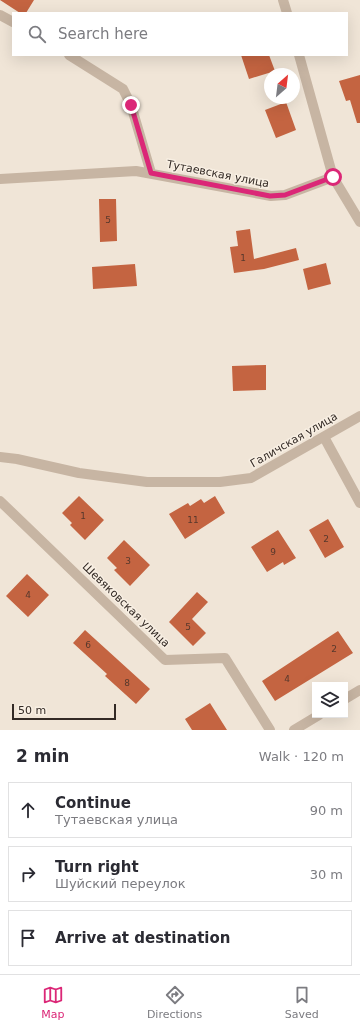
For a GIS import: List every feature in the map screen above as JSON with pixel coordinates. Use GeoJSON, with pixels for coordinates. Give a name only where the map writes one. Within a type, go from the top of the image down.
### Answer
{"type":"FeatureCollection","features":[{"type":"Feature","properties":{"kind":"street"},"geometry":{"type":"LineString","coordinates":[[283,0],[287,12]]}},
{"type":"Feature","properties":{"kind":"street"},"geometry":{"type":"LineString","coordinates":[[0,15],[12,21]]}},
{"type":"Feature","properties":{"kind":"street"},"geometry":{"type":"LineString","coordinates":[[71,56],[123,89],[131,105],[151,173]]}},
{"type":"Feature","properties":{"kind":"street"},"geometry":{"type":"LineString","coordinates":[[299,56],[333,177],[360,222]]}},
{"type":"Feature","properties":{"kind":"street","name":"Тутаевская улица"},"geometry":{"type":"LineString","coordinates":[[0,180],[136,171],[270,196],[285,195],[333,177]]}},
{"type":"Feature","properties":{"kind":"street","name":"Галичская улица"},"geometry":{"type":"LineString","coordinates":[[0,457],[17,459],[79,473],[147,482],[220,482],[251,478],[360,416]]}},
{"type":"Feature","properties":{"kind":"street"},"geometry":{"type":"LineString","coordinates":[[324,437],[360,503]]}},
{"type":"Feature","properties":{"kind":"street","name":"Шевяковская улица"},"geometry":{"type":"LineString","coordinates":[[0,501],[165,660],[225,658],[270,730]]}},
{"type":"Feature","properties":{"kind":"street"},"geometry":{"type":"LineString","coordinates":[[348,697],[360,690]]}},
{"type":"Feature","properties":{"kind":"street"},"geometry":{"type":"LineString","coordinates":[[294,730],[314,718]]}},
{"type":"Feature","properties":{"kind":"building"},"geometry":{"type":"Polygon","coordinates":[[[0,0],[34,0],[27,12],[18,12],[0,0]]]}},
{"type":"Feature","properties":{"kind":"building"},"geometry":{"type":"Polygon","coordinates":[[[241,56],[269,56],[274,68],[264,68],[264,74],[249,79],[241,56]]]}},
{"type":"Feature","properties":{"kind":"building"},"geometry":{"type":"Polygon","coordinates":[[[360,75],[360,123],[357,123],[350,100],[346,101],[339,81],[360,75]]]}},
{"type":"Feature","properties":{"kind":"building"},"geometry":{"type":"Polygon","coordinates":[[[281,104],[287,104],[296,130],[276,138],[265,110],[281,104]]]}},
{"type":"Feature","properties":{"kind":"building"},"geometry":{"type":"Polygon","coordinates":[[[99,199],[116,199],[117,241],[100,242],[99,199]]]}},
{"type":"Feature","properties":{"kind":"building"},"geometry":{"type":"Polygon","coordinates":[[[250,229],[254,259],[296,248],[299,260],[264,269],[234,273],[230,247],[238,246],[236,231],[250,229]]]}},
{"type":"Feature","properties":{"kind":"building"},"geometry":{"type":"Polygon","coordinates":[[[326,263],[331,284],[308,290],[303,269],[326,263]]]}},
{"type":"Feature","properties":{"kind":"building"},"geometry":{"type":"Polygon","coordinates":[[[135,264],[137,286],[93,289],[92,267],[135,264]]]}},
{"type":"Feature","properties":{"kind":"building"},"geometry":{"type":"Polygon","coordinates":[[[266,365],[266,390],[233,391],[232,366],[266,365]]]}},
{"type":"Feature","properties":{"kind":"building"},"geometry":{"type":"Polygon","coordinates":[[[79,496],[104,520],[85,540],[70,525],[72,523],[62,513],[79,496]]]}},
{"type":"Feature","properties":{"kind":"building"},"geometry":{"type":"Polygon","coordinates":[[[215,496],[225,513],[185,539],[169,514],[188,503],[190,506],[201,499],[204,503],[215,496]]]}},
{"type":"Feature","properties":{"kind":"building"},"geometry":{"type":"Polygon","coordinates":[[[328,519],[344,547],[325,558],[309,530],[328,519]]]}},
{"type":"Feature","properties":{"kind":"building"},"geometry":{"type":"Polygon","coordinates":[[[278,530],[296,558],[284,565],[283,562],[267,572],[251,547],[278,530]]]}},
{"type":"Feature","properties":{"kind":"building"},"geometry":{"type":"Polygon","coordinates":[[[124,540],[150,565],[130,586],[114,570],[117,568],[107,558],[124,540]]]}},
{"type":"Feature","properties":{"kind":"building"},"geometry":{"type":"Polygon","coordinates":[[[27,574],[49,595],[28,617],[6,596],[27,574]]]}},
{"type":"Feature","properties":{"kind":"building"},"geometry":{"type":"Polygon","coordinates":[[[197,592],[208,602],[192,619],[206,633],[193,646],[169,622],[197,592]]]}},
{"type":"Feature","properties":{"kind":"building"},"geometry":{"type":"Polygon","coordinates":[[[85,630],[150,689],[136,704],[105,676],[107,674],[73,643],[85,630]]]}},
{"type":"Feature","properties":{"kind":"building"},"geometry":{"type":"Polygon","coordinates":[[[338,631],[353,653],[275,701],[262,681],[338,631]]]}},
{"type":"Feature","properties":{"kind":"building"},"geometry":{"type":"Polygon","coordinates":[[[210,703],[227,730],[192,730],[185,719],[210,703]]]}},
{"type":"Feature","properties":{"kind":"route"},"geometry":{"type":"LineString","coordinates":[[131,105],[151,173],[270,196],[285,195],[333,177]]}}]}
